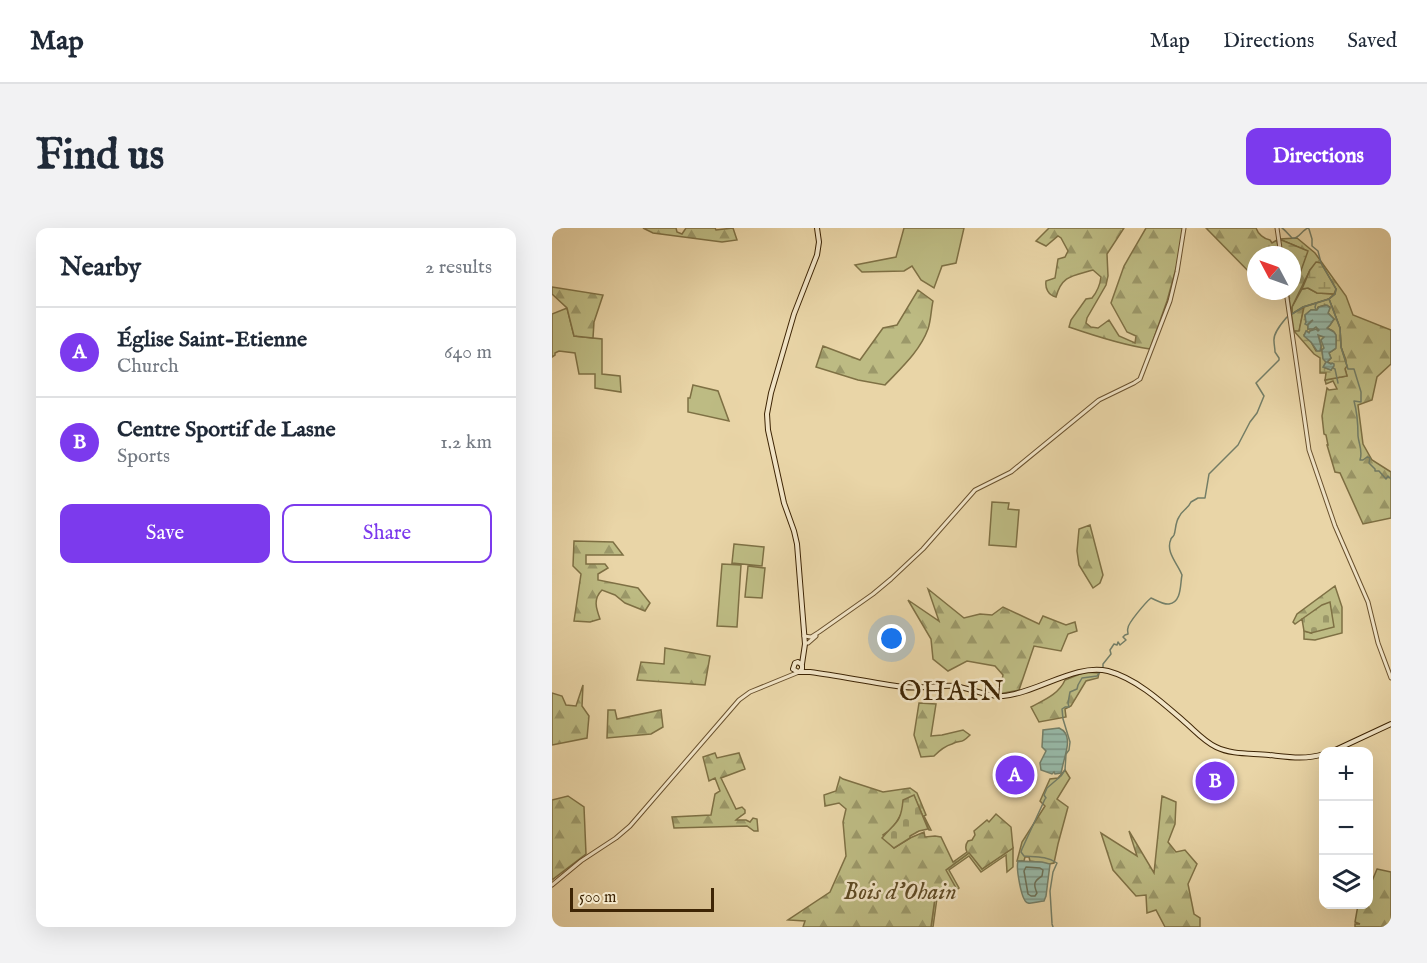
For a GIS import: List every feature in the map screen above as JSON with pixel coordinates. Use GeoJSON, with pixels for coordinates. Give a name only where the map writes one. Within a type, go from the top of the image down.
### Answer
{"type":"FeatureCollection","features":[{"type":"Feature","properties":{"kind":"main road"},"geometry":{"type":"LineString","coordinates":[[801,667],[804,639],[797,544],[784,505],[768,430],[767,414],[794,314],[816,258],[819,242],[817,228]]}},
{"type":"Feature","properties":{"kind":"main road"},"geometry":{"type":"LineString","coordinates":[[801,667],[794,669],[794,664],[801,667],[810,672],[905,687],[959,687],[988,695],[1004,696],[1081,671],[1108,671],[1153,695],[1210,744],[1221,749],[1296,758],[1319,755]]}},
{"type":"Feature","properties":{"kind":"main road"},"geometry":{"type":"LineString","coordinates":[[1342,747],[1391,724]]}},
{"type":"Feature","properties":{"kind":"street"},"geometry":{"type":"LineString","coordinates":[[804,639],[819,632],[891,579],[923,549],[975,490],[1011,472],[1099,400],[1140,379],[1170,301],[1184,228]]}},
{"type":"Feature","properties":{"kind":"street"},"geometry":{"type":"LineString","coordinates":[[1277,228],[1280,246]]}},
{"type":"Feature","properties":{"kind":"street"},"geometry":{"type":"LineString","coordinates":[[1287,300],[1309,450],[1335,526],[1368,602],[1378,643],[1391,678]]}},
{"type":"Feature","properties":{"kind":"street"},"geometry":{"type":"LineString","coordinates":[[804,639],[810,642],[819,632]]}},
{"type":"Feature","properties":{"kind":"street"},"geometry":{"type":"LineString","coordinates":[[552,885],[580,861],[616,838],[630,826],[739,700],[750,692],[792,675],[801,667]]}},
{"type":"Feature","properties":{"kind":"street"},"geometry":{"type":"LineString","coordinates":[[792,675],[794,669]]}},
{"type":"Feature","properties":{"kind":"green space"},"geometry":{"type":"Polygon","coordinates":[[[643,228],[676,228],[677,232],[682,234],[686,228],[715,228],[716,230],[733,228],[737,240],[722,242],[653,233],[643,228]]]}},
{"type":"Feature","properties":{"kind":"green space"},"geometry":{"type":"Polygon","coordinates":[[[904,228],[964,228],[956,263],[942,266],[934,288],[921,280],[912,266],[904,271],[862,272],[855,265],[896,257],[904,228]]]}},
{"type":"Feature","properties":{"kind":"green space"},"geometry":{"type":"Polygon","coordinates":[[[1049,228],[1124,228],[1107,254],[1106,285],[1086,323],[1098,328],[1109,320],[1119,336],[1135,343],[1136,336],[1127,332],[1111,303],[1124,266],[1146,228],[1183,228],[1177,265],[1150,349],[1119,343],[1069,327],[1071,320],[1086,299],[1092,298],[1101,277],[1093,270],[1080,274],[1065,280],[1056,297],[1049,293],[1046,281],[1055,278],[1058,259],[1065,257],[1068,251],[1058,236],[1046,246],[1036,241],[1049,228]]]}},
{"type":"Feature","properties":{"kind":"green space"},"geometry":{"type":"Polygon","coordinates":[[[1206,228],[1256,228],[1261,236],[1272,243],[1277,240],[1278,246],[1247,246],[1247,270],[1206,228]]]}},
{"type":"Feature","properties":{"kind":"green space"},"geometry":{"type":"Polygon","coordinates":[[[1297,238],[1315,253],[1346,296],[1353,315],[1391,330],[1391,364],[1377,377],[1372,400],[1358,405],[1363,444],[1372,460],[1391,472],[1391,518],[1363,524],[1340,473],[1335,472],[1324,434],[1322,416],[1327,388],[1337,389],[1333,381],[1326,384],[1325,380],[1347,376],[1340,328],[1329,299],[1335,294],[1336,289],[1325,270],[1310,270],[1301,288],[1301,269],[1307,251],[1301,248],[1301,246],[1279,239],[1297,238]]]}},
{"type":"Feature","properties":{"kind":"green space"},"geometry":{"type":"Polygon","coordinates":[[[1279,239],[1296,246],[1280,246],[1279,239]]]}},
{"type":"Feature","properties":{"kind":"green space"},"geometry":{"type":"Polygon","coordinates":[[[1301,248],[1308,251],[1301,270],[1301,248]]]}},
{"type":"Feature","properties":{"kind":"green space"},"geometry":{"type":"Polygon","coordinates":[[[1316,262],[1321,263],[1336,289],[1334,294],[1317,293],[1308,288],[1302,289],[1316,262]]]}},
{"type":"Feature","properties":{"kind":"green space"},"geometry":{"type":"Polygon","coordinates":[[[552,287],[603,295],[594,322],[593,338],[574,336],[567,308],[552,294],[552,287]]]}},
{"type":"Feature","properties":{"kind":"green space"},"geometry":{"type":"Polygon","coordinates":[[[1308,288],[1317,293],[1334,294],[1329,299],[1303,307],[1292,314],[1292,307],[1296,300],[1301,300],[1302,289],[1308,288]]]}},
{"type":"Feature","properties":{"kind":"green space"},"geometry":{"type":"Polygon","coordinates":[[[918,290],[933,301],[928,329],[915,352],[885,385],[858,380],[816,367],[823,346],[860,360],[883,328],[897,325],[918,290]]]}},
{"type":"Feature","properties":{"kind":"green space"},"geometry":{"type":"Polygon","coordinates":[[[1329,299],[1340,328],[1347,376],[1325,380],[1326,373],[1320,373],[1320,358],[1294,331],[1299,331],[1304,307],[1329,299]],[[1325,305],[1318,307],[1317,310],[1311,310],[1305,315],[1306,324],[1313,320],[1308,325],[1308,329],[1317,327],[1319,329],[1309,333],[1307,331],[1304,335],[1316,351],[1321,350],[1318,335],[1324,337],[1322,350],[1326,362],[1324,367],[1331,370],[1332,364],[1327,362],[1331,358],[1329,353],[1335,349],[1336,335],[1327,328],[1334,319],[1328,313],[1330,307],[1325,305]]]}},
{"type":"Feature","properties":{"kind":"green space"},"geometry":{"type":"Polygon","coordinates":[[[1289,300],[1295,300],[1292,314],[1304,307],[1299,332],[1294,331],[1289,300]]]}},
{"type":"Feature","properties":{"kind":"green space"},"geometry":{"type":"Polygon","coordinates":[[[567,308],[574,336],[602,339],[602,374],[620,376],[621,392],[595,388],[595,374],[579,374],[575,353],[559,351],[552,357],[552,314],[567,308]]]}},
{"type":"Feature","properties":{"kind":"green space"},"geometry":{"type":"Polygon","coordinates":[[[693,385],[718,391],[729,421],[688,412],[688,398],[690,398],[693,385]]]}},
{"type":"Feature","properties":{"kind":"green space"},"geometry":{"type":"Polygon","coordinates":[[[992,502],[1009,503],[1008,509],[1019,510],[1016,547],[989,545],[992,502]]]}},
{"type":"Feature","properties":{"kind":"green space"},"geometry":{"type":"Polygon","coordinates":[[[1090,525],[1103,575],[1100,583],[1093,588],[1079,565],[1077,551],[1079,529],[1090,525]]]}},
{"type":"Feature","properties":{"kind":"green space"},"geometry":{"type":"Polygon","coordinates":[[[574,541],[613,542],[623,555],[586,555],[586,564],[605,564],[608,568],[598,574],[598,580],[638,588],[650,603],[645,611],[602,590],[596,600],[600,619],[590,622],[574,621],[581,574],[573,566],[574,541]]]}},
{"type":"Feature","properties":{"kind":"green space"},"geometry":{"type":"Polygon","coordinates":[[[734,544],[764,547],[762,566],[732,563],[734,544]]]}},
{"type":"Feature","properties":{"kind":"green space"},"geometry":{"type":"Polygon","coordinates":[[[722,564],[741,565],[737,627],[717,626],[722,564]]]}},
{"type":"Feature","properties":{"kind":"green space"},"geometry":{"type":"Polygon","coordinates":[[[748,566],[765,568],[762,598],[745,597],[748,566]]]}},
{"type":"Feature","properties":{"kind":"green space"},"geometry":{"type":"Polygon","coordinates":[[[1335,586],[1342,607],[1342,633],[1315,640],[1304,639],[1304,631],[1311,633],[1302,619],[1295,624],[1293,622],[1297,614],[1335,586]]]}},
{"type":"Feature","properties":{"kind":"green space"},"geometry":{"type":"Polygon","coordinates":[[[928,589],[964,618],[980,614],[992,615],[1003,607],[1039,624],[1043,616],[1066,625],[1075,622],[1077,631],[1068,634],[1061,651],[1034,646],[1019,690],[999,694],[1003,675],[995,666],[967,661],[948,671],[933,659],[931,639],[908,600],[939,621],[928,589]]]}},
{"type":"Feature","properties":{"kind":"green space"},"geometry":{"type":"Polygon","coordinates":[[[1330,602],[1334,627],[1311,633],[1304,631],[1302,619],[1330,602]]]}},
{"type":"Feature","properties":{"kind":"green space"},"geometry":{"type":"Polygon","coordinates":[[[665,648],[710,656],[705,685],[637,680],[641,662],[664,664],[665,648]]]}},
{"type":"Feature","properties":{"kind":"green space"},"geometry":{"type":"Polygon","coordinates":[[[1085,672],[1099,673],[1098,678],[1086,681],[1071,706],[1065,709],[1066,717],[1039,722],[1031,707],[1055,693],[1065,680],[1085,672]]]}},
{"type":"Feature","properties":{"kind":"green space"},"geometry":{"type":"Polygon","coordinates":[[[583,685],[582,706],[589,716],[587,738],[552,745],[552,693],[562,696],[566,705],[576,706],[583,685]]]}},
{"type":"Feature","properties":{"kind":"green space"},"geometry":{"type":"Polygon","coordinates":[[[919,703],[936,704],[931,736],[963,730],[970,735],[963,741],[945,747],[934,756],[921,757],[914,735],[919,703]]]}},
{"type":"Feature","properties":{"kind":"green space"},"geometry":{"type":"Polygon","coordinates":[[[608,710],[615,710],[617,719],[661,710],[663,727],[651,734],[607,738],[608,710]]]}},
{"type":"Feature","properties":{"kind":"green space"},"geometry":{"type":"Polygon","coordinates":[[[715,753],[717,758],[739,753],[745,769],[721,778],[736,809],[742,807],[745,810],[745,813],[736,820],[750,822],[753,818],[757,819],[758,831],[747,826],[674,828],[672,817],[711,815],[715,794],[720,791],[715,778],[709,781],[703,757],[715,753]]]}},
{"type":"Feature","properties":{"kind":"green space"},"geometry":{"type":"Polygon","coordinates":[[[1065,770],[1070,778],[1057,799],[1068,807],[1054,863],[1030,861],[1029,857],[1025,857],[1024,861],[1017,861],[1022,842],[1045,806],[1040,801],[1050,779],[1058,778],[1065,770]]]}},
{"type":"Feature","properties":{"kind":"green space","name":"Bois d'Ohain"},"geometry":{"type":"Polygon","coordinates":[[[840,777],[883,792],[910,788],[917,793],[931,830],[929,830],[914,796],[894,825],[883,835],[894,848],[924,832],[925,837],[941,837],[953,862],[967,852],[966,845],[975,835],[974,831],[987,820],[989,822],[996,814],[1011,827],[1013,848],[982,869],[969,853],[946,870],[956,888],[935,898],[931,927],[803,927],[805,921],[788,920],[830,892],[846,856],[843,822],[846,809],[839,803],[825,806],[824,795],[836,791],[840,777]]]}},
{"type":"Feature","properties":{"kind":"green space"},"geometry":{"type":"Polygon","coordinates":[[[914,795],[928,829],[910,836],[894,848],[882,838],[899,818],[903,800],[914,795]]]}},
{"type":"Feature","properties":{"kind":"green space"},"geometry":{"type":"Polygon","coordinates":[[[568,796],[584,807],[586,854],[552,880],[552,800],[568,796]]]}},
{"type":"Feature","properties":{"kind":"green space"},"geometry":{"type":"Polygon","coordinates":[[[1162,796],[1176,802],[1175,824],[1168,842],[1176,852],[1185,850],[1197,864],[1188,884],[1194,914],[1200,918],[1200,927],[1165,927],[1156,910],[1147,913],[1146,895],[1136,896],[1113,870],[1101,833],[1137,856],[1129,831],[1154,873],[1162,796]]]}},
{"type":"Feature","properties":{"kind":"green space"},"geometry":{"type":"Polygon","coordinates":[[[1013,848],[1013,867],[1007,872],[1006,855],[981,872],[969,856],[949,870],[959,888],[937,898],[933,927],[931,927],[935,898],[950,892],[946,870],[969,853],[982,869],[1013,848]]]}},
{"type":"Feature","properties":{"kind":"green space"},"geometry":{"type":"Polygon","coordinates":[[[1377,869],[1391,872],[1391,927],[1355,927],[1355,924],[1360,924],[1355,922],[1357,909],[1373,909],[1373,879],[1377,869]]]}},
{"type":"Feature","properties":{"kind":"water"},"geometry":{"type":"Polygon","coordinates":[[[1327,305],[1330,308],[1328,313],[1334,319],[1327,328],[1336,335],[1336,348],[1329,353],[1331,358],[1327,362],[1334,364],[1331,370],[1323,367],[1326,362],[1323,359],[1322,350],[1324,348],[1321,340],[1324,337],[1318,335],[1321,346],[1320,351],[1317,351],[1304,336],[1306,331],[1309,333],[1316,329],[1319,330],[1316,327],[1308,329],[1308,325],[1313,320],[1305,324],[1305,315],[1311,310],[1327,305]]]}},
{"type":"Feature","properties":{"kind":"water"},"geometry":{"type":"Polygon","coordinates":[[[1059,728],[1064,731],[1068,741],[1061,773],[1052,774],[1041,770],[1040,763],[1046,751],[1042,747],[1043,730],[1059,728]]]}},
{"type":"Feature","properties":{"kind":"water"},"geometry":{"type":"Polygon","coordinates":[[[1018,861],[1050,864],[1044,901],[1028,903],[1025,901],[1020,884],[1018,861]]]}},
{"type":"Feature","properties":{"kind":"waterway"},"geometry":{"type":"LineString","coordinates":[[1282,228],[1292,238],[1309,229],[1312,246],[1318,251],[1321,263],[1336,289],[1335,294],[1329,299],[1340,328],[1341,347],[1348,369],[1354,369],[1361,392],[1361,402],[1354,401],[1361,451],[1360,460],[1370,458],[1369,463],[1375,471],[1379,471],[1386,479],[1388,476],[1391,479]]}},
{"type":"Feature","properties":{"kind":"waterway"},"geometry":{"type":"LineString","coordinates":[[1292,314],[1303,307],[1329,299]]}},
{"type":"Feature","properties":{"kind":"waterway"},"geometry":{"type":"LineString","coordinates":[[1316,304],[1316,310]]}},
{"type":"Feature","properties":{"kind":"waterway"},"geometry":{"type":"LineString","coordinates":[[1103,667],[1114,644],[1117,645],[1118,642],[1120,645],[1126,640],[1123,637],[1128,634],[1129,625],[1151,598],[1169,604],[1176,600],[1182,575],[1171,553],[1170,544],[1178,519],[1191,502],[1198,498],[1205,498],[1209,474],[1238,445],[1257,413],[1264,396],[1256,383],[1279,360],[1275,352],[1274,338],[1278,328],[1287,317]]}},
{"type":"Feature","properties":{"kind":"waterway"},"geometry":{"type":"LineString","coordinates":[[1333,368],[1338,383]]}},
{"type":"Feature","properties":{"kind":"waterway"},"geometry":{"type":"LineString","coordinates":[[1046,798],[1044,795],[1047,788],[1065,770],[1066,754],[1069,750],[1070,742],[1062,709],[1069,707],[1070,692],[1077,689],[1082,678],[1097,676],[1100,672]]}},
{"type":"Feature","properties":{"kind":"waterway"},"geometry":{"type":"LineString","coordinates":[[1045,799],[1021,852],[1024,856],[1045,858],[1057,863],[1050,891],[1052,923]]}},
{"type":"Feature","properties":{"kind":"place","name":"Église Saint-Etienne"},"geometry":{"type":"Point","coordinates":[1015,775]}},
{"type":"Feature","properties":{"kind":"place","name":"Centre Sportif de Lasne"},"geometry":{"type":"Point","coordinates":[1215,781]}},
{"type":"Feature","properties":{"kind":"district","name":"OHAIN"},"geometry":{"type":"Point","coordinates":[952,691]}}]}
